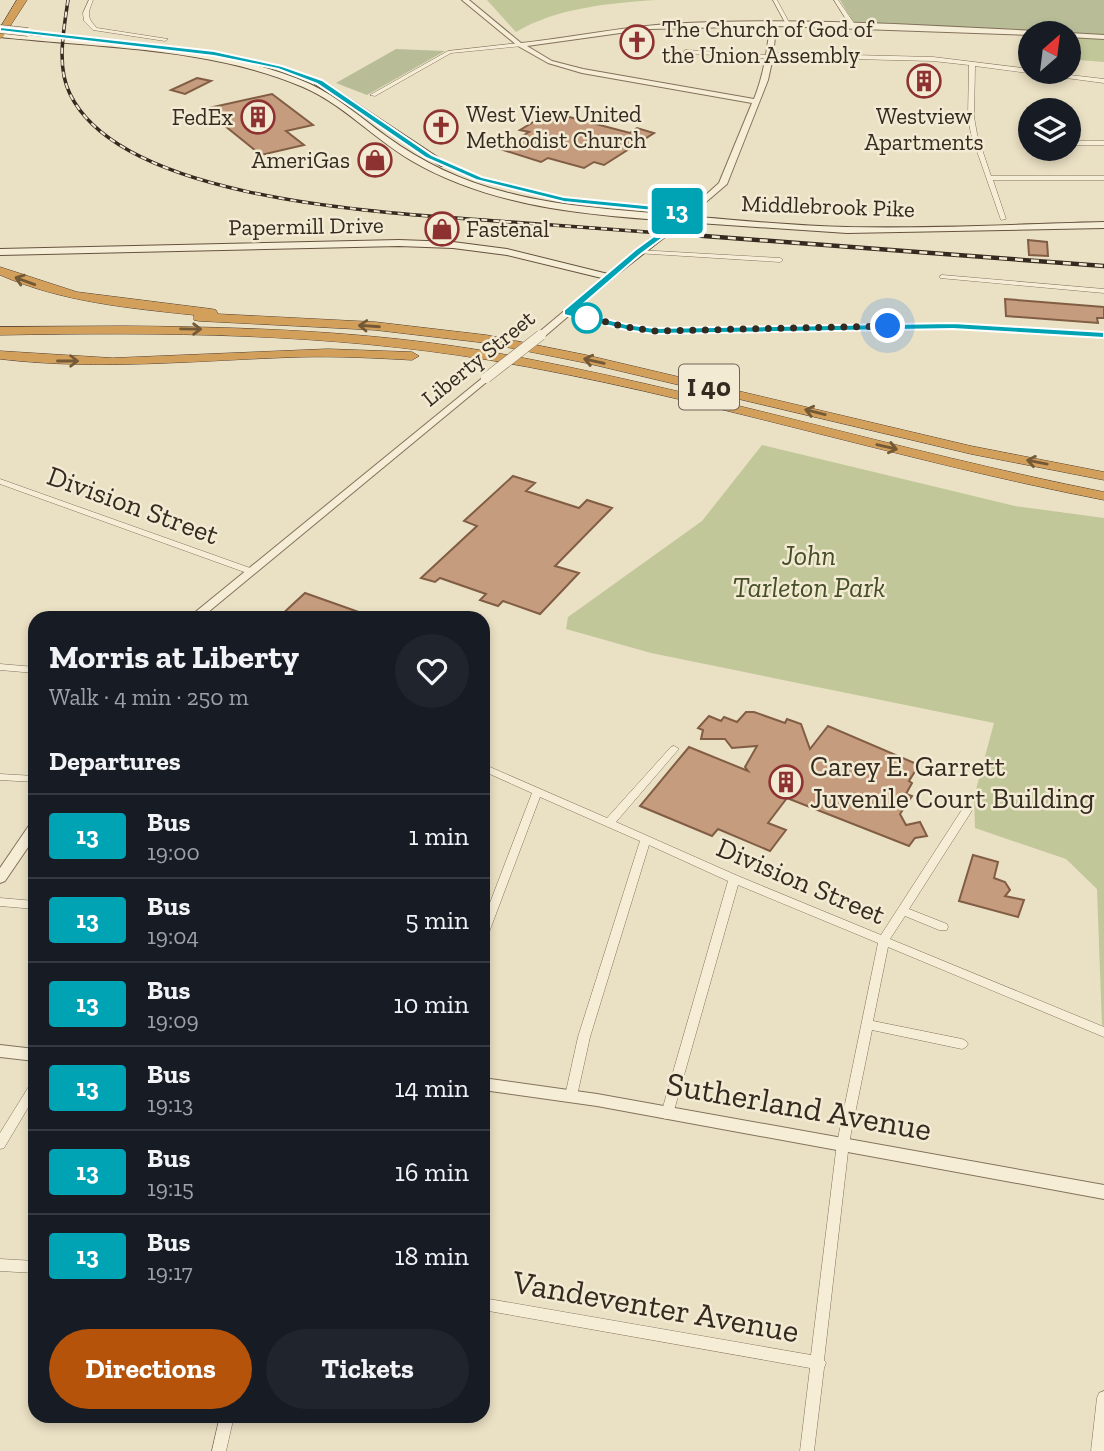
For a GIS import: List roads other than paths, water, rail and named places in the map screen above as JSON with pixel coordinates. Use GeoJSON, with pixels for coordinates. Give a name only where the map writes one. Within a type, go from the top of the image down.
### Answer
{"type":"FeatureCollection","features":[{"type":"Feature","properties":{"kind":"highway"},"geometry":{"type":"LineString","coordinates":[[0,35],[22,0]]}},
{"type":"Feature","properties":{"kind":"highway"},"geometry":{"type":"LineString","coordinates":[[0,271],[36,286],[75,296],[310,322]]}},
{"type":"Feature","properties":{"kind":"highway","name":"I 40"},"geometry":{"type":"LineString","coordinates":[[0,321],[141,317],[310,322],[375,326],[486,339],[586,359],[971,450],[1104,475]]}},
{"type":"Feature","properties":{"kind":"highway","name":"I 40"},"geometry":{"type":"LineString","coordinates":[[0,331],[127,328],[312,335],[489,356],[583,375],[1104,496]]}},
{"type":"Feature","properties":{"kind":"highway"},"geometry":{"type":"LineString","coordinates":[[0,355],[74,361],[303,353],[398,355],[465,358],[583,375]]}},
{"type":"Feature","properties":{"kind":"main road","name":"Middlebrook Pike"},"geometry":{"type":"LineString","coordinates":[[0,29],[24,35]]}},
{"type":"Feature","properties":{"kind":"main road","name":"Middlebrook Pike"},"geometry":{"type":"LineString","coordinates":[[0,35],[147,46],[252,61],[319,82],[429,157],[479,178],[564,199],[692,212],[865,222],[1104,217]]}},
{"type":"Feature","properties":{"kind":"main road","name":"Middlebrook Pike"},"geometry":{"type":"LineString","coordinates":[[147,46],[244,65],[307,86],[415,160],[474,186],[533,202],[580,210],[682,219],[867,230],[1104,225]]}},
{"type":"Feature","properties":{"kind":"main road","name":"Liberty Street"},"geometry":{"type":"LineString","coordinates":[[610,277],[638,252],[692,212]]}},
{"type":"Feature","properties":{"kind":"main road","name":"Papermill Drive"},"geometry":{"type":"LineString","coordinates":[[0,252],[386,243],[453,245],[507,252],[610,277]]}},
{"type":"Feature","properties":{"kind":"street"},"geometry":{"type":"LineString","coordinates":[[91,0],[86,13],[87,22],[95,29],[147,46],[165,38]]}},
{"type":"Feature","properties":{"kind":"street"},"geometry":{"type":"LineString","coordinates":[[465,0],[520,45],[550,62],[582,71],[756,101]]}},
{"type":"Feature","properties":{"kind":"street"},"geometry":{"type":"LineString","coordinates":[[775,0],[789,25]]}},
{"type":"Feature","properties":{"kind":"street"},"geometry":{"type":"LineString","coordinates":[[836,0],[853,26]]}},
{"type":"Feature","properties":{"kind":"street","name":"Liberty Street"},"geometry":{"type":"LineString","coordinates":[[692,212],[723,184],[756,101],[770,56],[773,25]]}},
{"type":"Feature","properties":{"kind":"street"},"geometry":{"type":"LineString","coordinates":[[373,95],[450,52],[643,28],[789,25],[1018,32]]}},
{"type":"Feature","properties":{"kind":"street"},"geometry":{"type":"LineString","coordinates":[[1082,36],[1104,37]]}},
{"type":"Feature","properties":{"kind":"street"},"geometry":{"type":"LineString","coordinates":[[686,52],[909,58],[1018,70]]}},
{"type":"Feature","properties":{"kind":"street"},"geometry":{"type":"LineString","coordinates":[[972,64],[971,117],[1003,219]]}},
{"type":"Feature","properties":{"kind":"street"},"geometry":{"type":"LineString","coordinates":[[1082,78],[1104,81]]}},
{"type":"Feature","properties":{"kind":"street"},"geometry":{"type":"LineString","coordinates":[[1081,143],[1104,143]]}},
{"type":"Feature","properties":{"kind":"street"},"geometry":{"type":"LineString","coordinates":[[989,178],[1104,178]]}},
{"type":"Feature","properties":{"kind":"street"},"geometry":{"type":"LineString","coordinates":[[638,252],[780,260]]}},
{"type":"Feature","properties":{"kind":"street","name":"Liberty Street"},"geometry":{"type":"LineString","coordinates":[[202,611],[610,277]]}},
{"type":"Feature","properties":{"kind":"street"},"geometry":{"type":"LineString","coordinates":[[942,277],[1104,290]]}},
{"type":"Feature","properties":{"kind":"street"},"geometry":{"type":"LineString","coordinates":[[568,313],[654,331],[953,326],[1104,335]]}},
{"type":"Feature","properties":{"kind":"street","name":"Division Street"},"geometry":{"type":"LineString","coordinates":[[0,481],[250,571]]}},
{"type":"Feature","properties":{"kind":"street"},"geometry":{"type":"LineString","coordinates":[[0,667],[28,669]]}},
{"type":"Feature","properties":{"kind":"street"},"geometry":{"type":"LineString","coordinates":[[609,823],[674,749]]}},
{"type":"Feature","properties":{"kind":"street","name":"Division Street"},"geometry":{"type":"LineString","coordinates":[[490,770],[734,879],[1104,1032]]}},
{"type":"Feature","properties":{"kind":"street"},"geometry":{"type":"LineString","coordinates":[[0,776],[28,778]]}},
{"type":"Feature","properties":{"kind":"street"},"geometry":{"type":"LineString","coordinates":[[490,916],[537,792]]}},
{"type":"Feature","properties":{"kind":"street"},"geometry":{"type":"LineString","coordinates":[[807,1451],[843,1143],[884,940],[967,810]]}},
{"type":"Feature","properties":{"kind":"street"},"geometry":{"type":"LineString","coordinates":[[0,878],[28,837]]}},
{"type":"Feature","properties":{"kind":"street"},"geometry":{"type":"LineString","coordinates":[[571,1096],[584,1037],[646,839]]}},
{"type":"Feature","properties":{"kind":"street"},"geometry":{"type":"LineString","coordinates":[[667,1114],[734,879]]}},
{"type":"Feature","properties":{"kind":"street"},"geometry":{"type":"LineString","coordinates":[[0,902],[28,904]]}},
{"type":"Feature","properties":{"kind":"street"},"geometry":{"type":"LineString","coordinates":[[902,911],[943,927]]}},
{"type":"Feature","properties":{"kind":"street"},"geometry":{"type":"LineString","coordinates":[[866,1024],[962,1044]]}},
{"type":"Feature","properties":{"kind":"street"},"geometry":{"type":"LineString","coordinates":[[0,1051],[28,1054]]}},
{"type":"Feature","properties":{"kind":"street","name":"Sutherland Avenue"},"geometry":{"type":"LineString","coordinates":[[490,1085],[571,1096],[843,1143],[1104,1192]]}},
{"type":"Feature","properties":{"kind":"street"},"geometry":{"type":"LineString","coordinates":[[0,1144],[28,1098]]}},
{"type":"Feature","properties":{"kind":"street"},"geometry":{"type":"LineString","coordinates":[[0,1265],[28,1267]]}},
{"type":"Feature","properties":{"kind":"street","name":"Vandeventer Avenue"},"geometry":{"type":"LineString","coordinates":[[490,1305],[819,1363]]}},
{"type":"Feature","properties":{"kind":"street"},"geometry":{"type":"LineString","coordinates":[[1098,1451],[1104,1398]]}},
{"type":"Feature","properties":{"kind":"street"},"geometry":{"type":"LineString","coordinates":[[219,1451],[225,1423]]}},
{"type":"Feature","properties":{"kind":"railway"},"geometry":{"type":"LineString","coordinates":[[68,0],[62,60],[70,94],[99,130],[144,158],[200,180],[329,206],[451,218],[687,235]]}},
{"type":"Feature","properties":{"kind":"railway"},"geometry":{"type":"LineString","coordinates":[[664,233],[1104,266]]}},
{"type":"Feature","properties":{"kind":"place","name":"The Church of God of the Union Assembly"},"geometry":{"type":"Point","coordinates":[637,42]}},
{"type":"Feature","properties":{"kind":"place","name":"Westview Apartments"},"geometry":{"type":"Point","coordinates":[924,81]}},
{"type":"Feature","properties":{"kind":"place","name":"FedEx"},"geometry":{"type":"Point","coordinates":[258,117]}},
{"type":"Feature","properties":{"kind":"place","name":"West View United Methodist Church"},"geometry":{"type":"Point","coordinates":[441,127]}},
{"type":"Feature","properties":{"kind":"place","name":"AmeriGas"},"geometry":{"type":"Point","coordinates":[375,160]}},
{"type":"Feature","properties":{"kind":"place","name":"Fastenal"},"geometry":{"type":"Point","coordinates":[442,229]}},
{"type":"Feature","properties":{"kind":"place","name":"Carey E. Garrett Juvenile Court Building"},"geometry":{"type":"Point","coordinates":[786,782]}},
{"type":"Feature","properties":{"kind":"park label","name":"John Tarleton Park"},"geometry":{"type":"Point","coordinates":[809,571]}}]}
